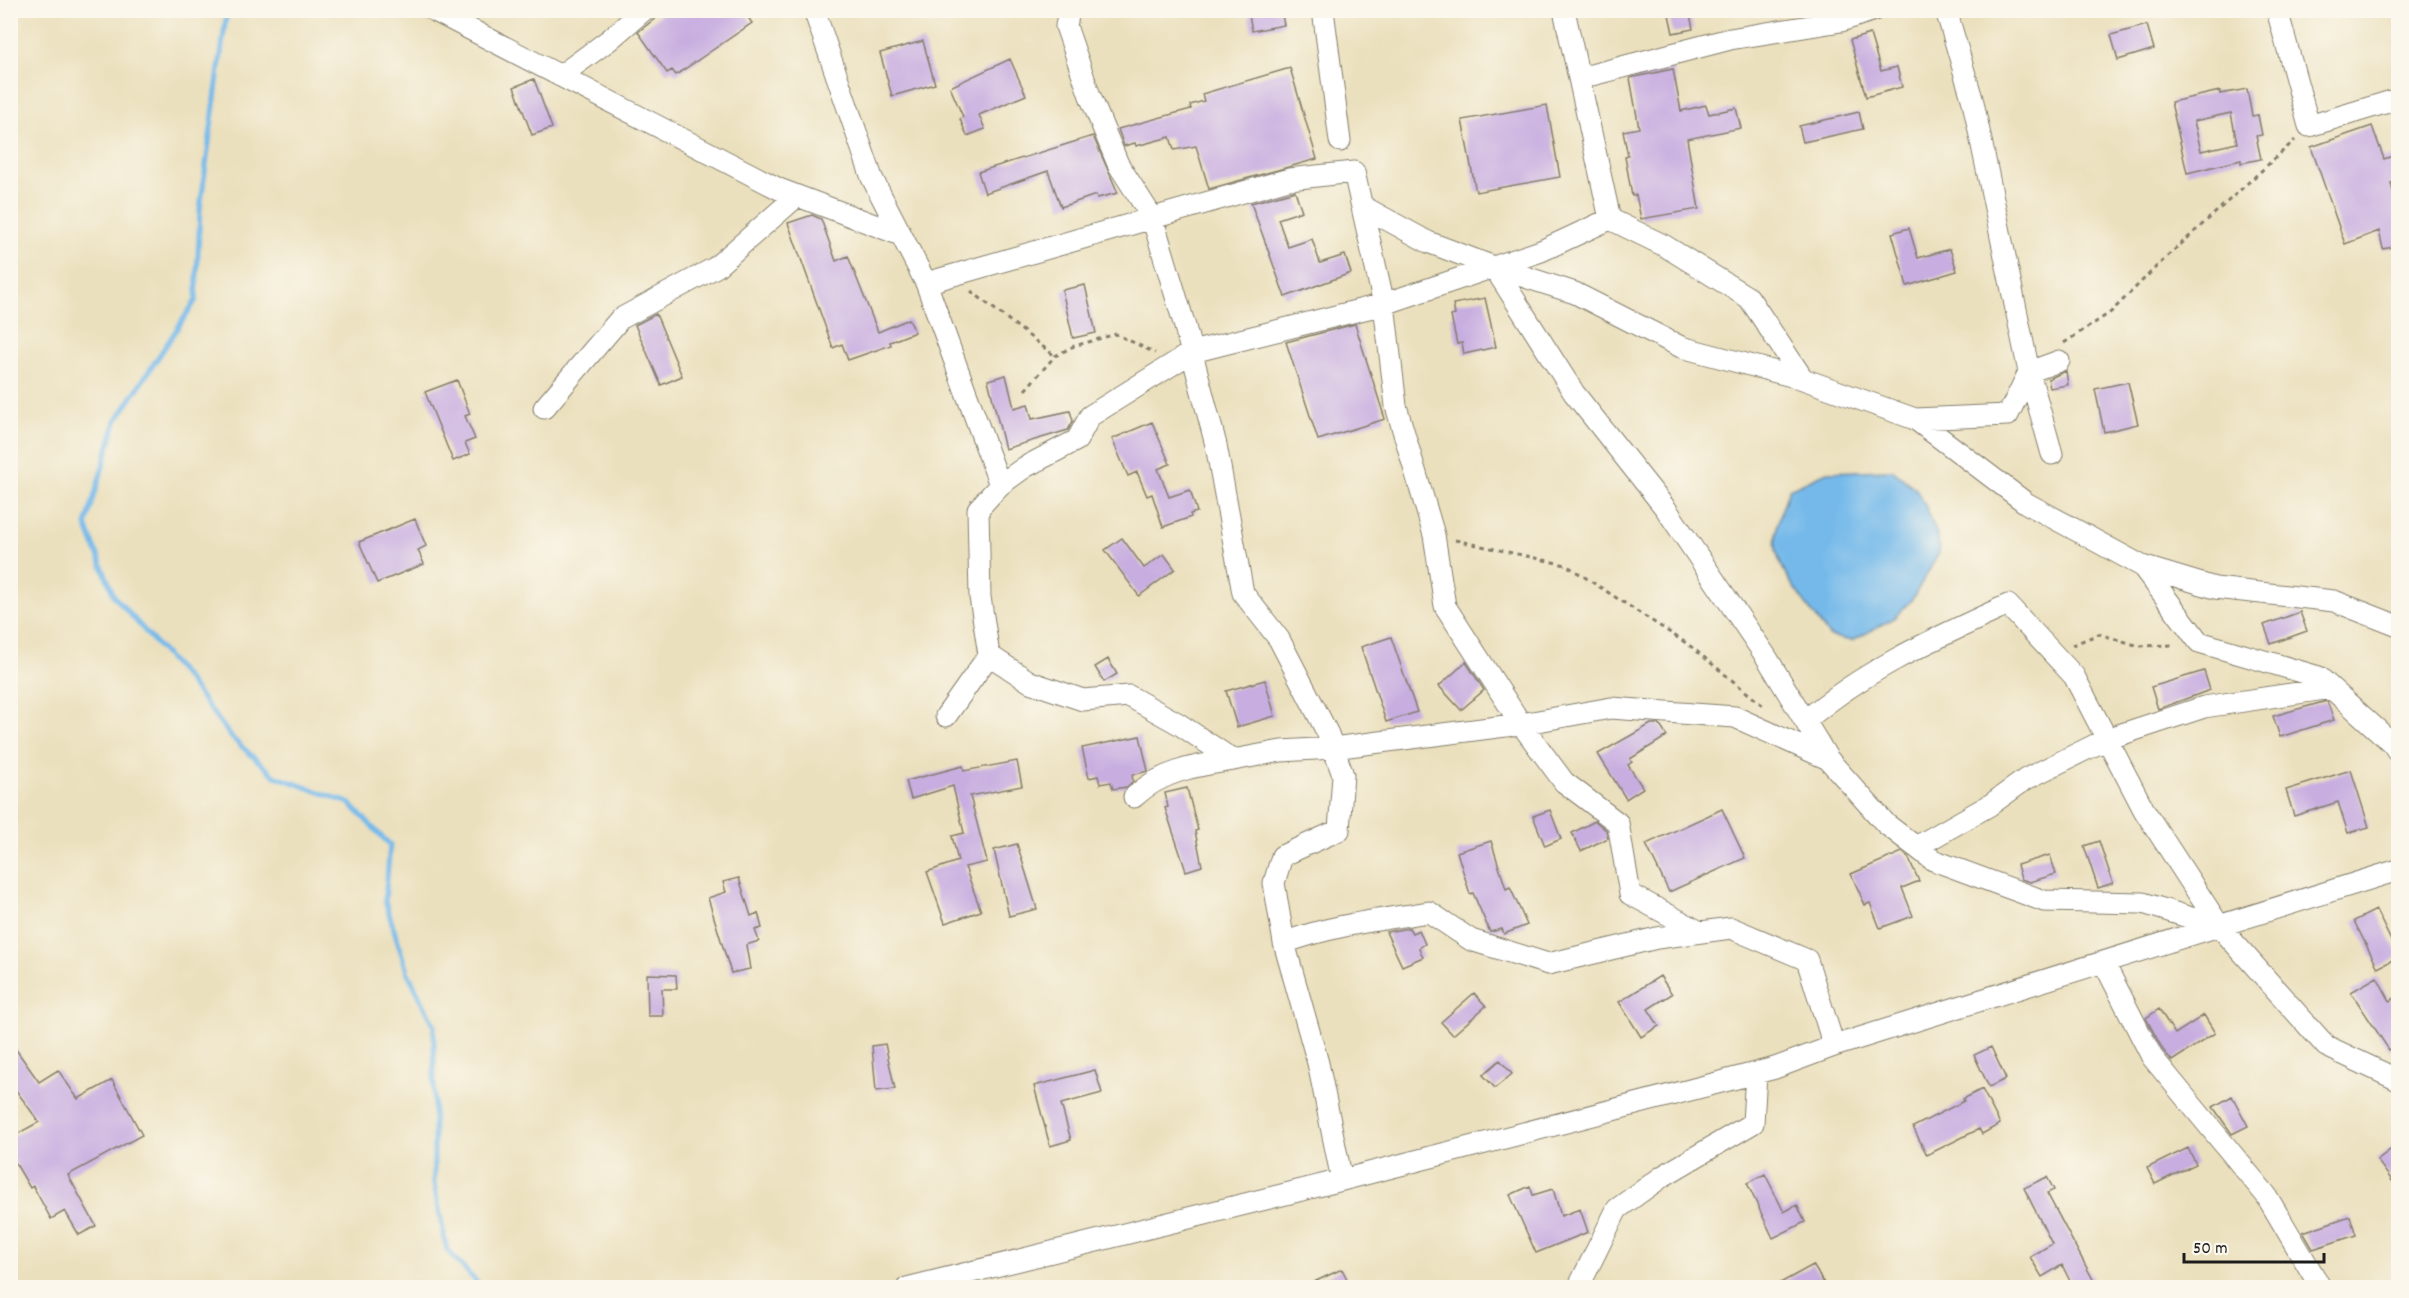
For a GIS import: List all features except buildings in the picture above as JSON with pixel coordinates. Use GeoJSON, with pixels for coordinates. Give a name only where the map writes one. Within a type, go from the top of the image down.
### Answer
{"type":"FeatureCollection","features":[{"type":"Feature","properties":{"kind":"street"},"geometry":{"type":"LineString","coordinates":[[433,10],[797,196],[901,235]]}},
{"type":"Feature","properties":{"kind":"street"},"geometry":{"type":"LineString","coordinates":[[560,76],[609,40],[644,10]]}},
{"type":"Feature","properties":{"kind":"street"},"geometry":{"type":"LineString","coordinates":[[814,10],[872,178],[926,283],[1000,485]]}},
{"type":"Feature","properties":{"kind":"street"},"geometry":{"type":"LineString","coordinates":[[1069,10],[1066,26],[1090,96],[1118,164],[1152,217],[1184,357],[1227,494],[1243,593],[1279,639],[1333,748],[1343,775],[1340,830],[1282,856],[1274,883],[1284,943],[1318,1063],[1342,1180]]}},
{"type":"Feature","properties":{"kind":"street"},"geometry":{"type":"LineString","coordinates":[[1323,10],[1340,141]]}},
{"type":"Feature","properties":{"kind":"street"},"geometry":{"type":"LineString","coordinates":[[1564,10],[1610,219]]}},
{"type":"Feature","properties":{"kind":"street"},"geometry":{"type":"LineString","coordinates":[[1580,78],[1730,39],[1841,21],[1874,10]]}},
{"type":"Feature","properties":{"kind":"street"},"geometry":{"type":"LineString","coordinates":[[1946,10],[1973,102],[2029,372],[2052,454]]}},
{"type":"Feature","properties":{"kind":"street"},"geometry":{"type":"LineString","coordinates":[[2277,10],[2309,126],[2398,99]]}},
{"type":"Feature","properties":{"kind":"street"},"geometry":{"type":"LineString","coordinates":[[926,283],[1289,179],[1354,172],[1384,304],[1396,406],[1434,536],[1445,606],[1521,724],[1564,782],[1618,823],[1630,894],[1700,932]]}},
{"type":"Feature","properties":{"kind":"street"},"geometry":{"type":"LineString","coordinates":[[544,408],[620,319],[716,267],[797,196]]}},
{"type":"Feature","properties":{"kind":"street"},"geometry":{"type":"LineString","coordinates":[[1362,206],[1428,242],[1494,267],[1575,293],[1681,347],[1803,379],[1914,419],[2026,503],[2142,566],[2215,588],[2334,601],[2398,627]]}},
{"type":"Feature","properties":{"kind":"street"},"geometry":{"type":"LineString","coordinates":[[946,716],[988,655],[980,597],[978,509],[1000,485],[1025,467],[1077,440],[1090,416],[1184,357],[1384,304],[1541,251],[1610,219]]}},
{"type":"Feature","properties":{"kind":"street"},"geometry":{"type":"LineString","coordinates":[[1610,219],[1665,246],[1749,298],[1803,379]]}},
{"type":"Feature","properties":{"kind":"street"},"geometry":{"type":"LineString","coordinates":[[1494,267],[1574,393],[1666,509],[1767,657],[1827,759],[1886,824],[1933,860],[2044,902],[2143,903],[2220,927]]}},
{"type":"Feature","properties":{"kind":"street"},"geometry":{"type":"LineString","coordinates":[[1914,419],[2008,415],[2029,372],[2061,352]]}},
{"type":"Feature","properties":{"kind":"street"},"geometry":{"type":"LineString","coordinates":[[2142,566],[2199,642],[2319,677],[2393,744],[2398,752]]}},
{"type":"Feature","properties":{"kind":"street"},"geometry":{"type":"LineString","coordinates":[[1805,721],[1829,700],[1904,653],[2008,605],[2074,676],[2144,810],[2220,927],[2326,1046],[2398,1080]]}},
{"type":"Feature","properties":{"kind":"street"},"geometry":{"type":"LineString","coordinates":[[988,655],[1030,682],[1083,700],[1130,696],[1179,723],[1233,760]]}},
{"type":"Feature","properties":{"kind":"street"},"geometry":{"type":"LineString","coordinates":[[1916,847],[1990,805],[2026,779],[2107,740],[2204,707],[2331,688]]}},
{"type":"Feature","properties":{"kind":"street"},"geometry":{"type":"LineString","coordinates":[[1134,797],[1165,776],[1195,766],[1281,752],[1333,748],[1521,724],[1611,708],[1735,717],[1827,759]]}},
{"type":"Feature","properties":{"kind":"street"},"geometry":{"type":"LineString","coordinates":[[907,1287],[1342,1180],[1756,1073],[1834,1046],[2398,870]]}},
{"type":"Feature","properties":{"kind":"street"},"geometry":{"type":"LineString","coordinates":[[1284,943],[1310,933],[1345,925],[1430,912],[1471,940],[1548,964],[1657,938],[1731,928],[1807,960],[1834,1046]]}},
{"type":"Feature","properties":{"kind":"street"},"geometry":{"type":"LineString","coordinates":[[2104,963],[2152,1057],[2266,1195],[2321,1287]]}},
{"type":"Feature","properties":{"kind":"street"},"geometry":{"type":"LineString","coordinates":[[1578,1287],[1617,1209],[1663,1176],[1753,1123],[1756,1073]]}},
{"type":"Feature","properties":{"kind":"path"},"geometry":{"type":"LineString","coordinates":[[2061,352],[2111,312],[2309,126]]}},
{"type":"Feature","properties":{"kind":"path"},"geometry":{"type":"LineString","coordinates":[[952,276],[1055,356]]}},
{"type":"Feature","properties":{"kind":"path"},"geometry":{"type":"LineString","coordinates":[[1025,390],[1055,356],[1074,346],[1116,334],[1184,357]]}},
{"type":"Feature","properties":{"kind":"path"},"geometry":{"type":"LineString","coordinates":[[1434,536],[1566,565],[1689,645],[1772,713]]}},
{"type":"Feature","properties":{"kind":"path"},"geometry":{"type":"LineString","coordinates":[[2049,649],[2063,649],[2099,634],[2139,646],[2199,642]]}},
{"type":"Feature","properties":{"kind":"water"},"geometry":{"type":"Polygon","coordinates":[[[1892,470],[1916,489],[1927,509],[1938,538],[1939,553],[1913,598],[1893,619],[1852,641],[1829,636],[1791,583],[1776,549],[1777,526],[1789,489],[1827,472],[1892,470]]]}},
{"type":"Feature","properties":{"kind":"waterway"},"geometry":{"type":"LineString","coordinates":[[227,10],[200,209],[196,300],[116,421],[86,525],[114,596],[187,679],[232,738],[275,776],[349,803],[390,845],[385,901],[407,971],[434,1025],[434,1184],[447,1250],[482,1288]]}}]}
